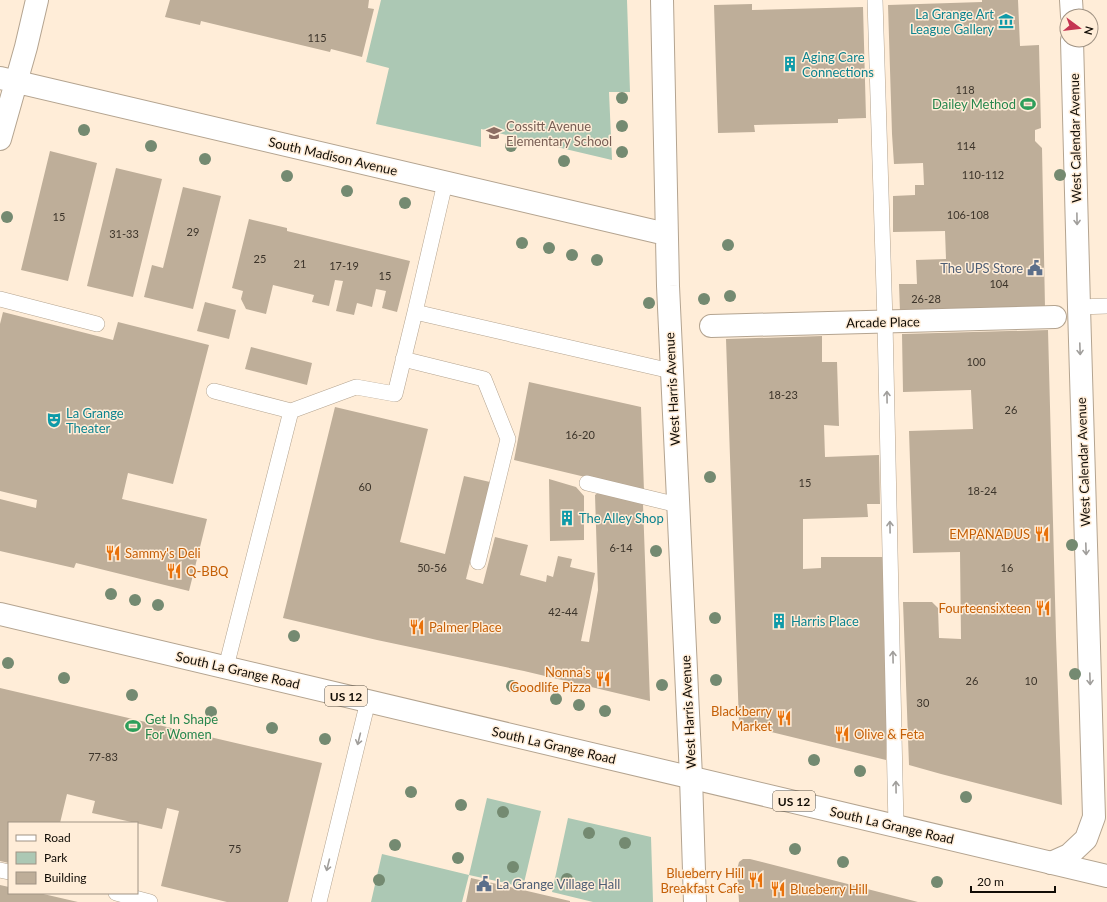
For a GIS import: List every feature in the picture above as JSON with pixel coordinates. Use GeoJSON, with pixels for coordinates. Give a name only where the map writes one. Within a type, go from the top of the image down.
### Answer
{"type":"FeatureCollection","features":[{"type":"Feature","properties":{"kind":"street"},"geometry":{"type":"LineString","coordinates":[[0,139],[8,80],[37,0]]}},
{"type":"Feature","properties":{"kind":"street","name":"West Harris Avenue"},"geometry":{"type":"LineString","coordinates":[[662,0],[666,234],[671,371],[691,777],[695,902]]}},
{"type":"Feature","properties":{"kind":"street","name":"West Calendar Avenue"},"geometry":{"type":"LineString","coordinates":[[1051,863],[1069,855],[1086,839],[1094,817],[1072,48]]}},
{"type":"Feature","properties":{"kind":"street","name":"South Madison Avenue"},"geometry":{"type":"LineString","coordinates":[[8,80],[666,234]]}},
{"type":"Feature","properties":{"kind":"street","name":"Arcade Place"},"geometry":{"type":"LineString","coordinates":[[711,326],[1055,318]]}},
{"type":"Feature","properties":{"kind":"street","name":"South La Grange Road"},"geometry":{"type":"LineString","coordinates":[[0,614],[1107,876]]}},
{"type":"Feature","properties":{"kind":"lane"},"geometry":{"type":"LineString","coordinates":[[875,0],[885,322],[896,826]]}},
{"type":"Feature","properties":{"kind":"lane"},"geometry":{"type":"LineString","coordinates":[[214,391],[291,411],[356,387],[395,394],[445,183]]}},
{"type":"Feature","properties":{"kind":"lane"},"geometry":{"type":"LineString","coordinates":[[0,299],[97,324]]}},
{"type":"Feature","properties":{"kind":"lane"},"geometry":{"type":"LineString","coordinates":[[1079,307],[1107,306]]}},
{"type":"Feature","properties":{"kind":"lane"},"geometry":{"type":"LineString","coordinates":[[415,312],[671,371]]}},
{"type":"Feature","properties":{"kind":"lane"},"geometry":{"type":"LineString","coordinates":[[403,359],[484,379],[508,439],[478,562]]}},
{"type":"Feature","properties":{"kind":"lane"},"geometry":{"type":"LineString","coordinates":[[226,668],[291,411]]}},
{"type":"Feature","properties":{"kind":"lane"},"geometry":{"type":"LineString","coordinates":[[587,483],[678,505]]}},
{"type":"Feature","properties":{"kind":"lane"},"geometry":{"type":"LineString","coordinates":[[319,902],[368,701]]}},
{"type":"Feature","properties":{"kind":"lane"},"geometry":{"type":"LineString","coordinates":[[120,894],[150,902]]}},
{"type":"Feature","properties":{"kind":"green space"},"geometry":{"type":"Polygon","coordinates":[[[381,0],[627,0],[630,92],[609,92],[612,160],[481,129],[481,147],[376,124],[389,68],[366,62],[381,0]]]}},
{"type":"Feature","properties":{"kind":"green space"},"geometry":{"type":"Polygon","coordinates":[[[487,798],[541,811],[523,887],[469,875],[487,798]]]}},
{"type":"Feature","properties":{"kind":"green space"},"geometry":{"type":"Polygon","coordinates":[[[568,818],[651,837],[653,902],[593,902],[552,892],[568,818]]]}},
{"type":"Feature","properties":{"kind":"green space"},"geometry":{"type":"Polygon","coordinates":[[[382,854],[469,875],[462,902],[371,902],[382,854]]]}},
{"type":"Feature","properties":{"kind":"building"},"geometry":{"type":"Polygon","coordinates":[[[170,0],[369,0],[368,8],[374,9],[362,57],[331,49],[330,52],[201,21],[200,25],[165,17],[170,0]]]}},
{"type":"Feature","properties":{"kind":"building"},"geometry":{"type":"Polygon","coordinates":[[[982,0],[1018,0],[1020,46],[1039,45],[1041,128],[1035,130],[1035,141],[1042,148],[1045,308],[900,312],[899,284],[917,284],[916,260],[946,259],[945,231],[893,232],[893,196],[915,195],[915,185],[924,185],[923,163],[894,164],[888,5],[982,2],[982,0]]]}},
{"type":"Feature","properties":{"kind":"building","name":"Aging Care Connections"},"geometry":{"type":"Polygon","coordinates":[[[752,4],[752,10],[863,7],[866,118],[838,119],[838,123],[754,125],[755,132],[718,133],[714,5],[752,4]]]}},
{"type":"Feature","properties":{"kind":"building"},"geometry":{"type":"Polygon","coordinates":[[[50,151],[97,163],[68,281],[21,270],[50,151]]]}},
{"type":"Feature","properties":{"kind":"building"},"geometry":{"type":"Polygon","coordinates":[[[116,168],[162,179],[133,297],[87,286],[116,168]]]}},
{"type":"Feature","properties":{"kind":"building"},"geometry":{"type":"Polygon","coordinates":[[[183,187],[221,196],[193,309],[144,297],[152,265],[163,268],[183,187]]]}},
{"type":"Feature","properties":{"kind":"building"},"geometry":{"type":"Polygon","coordinates":[[[249,219],[287,228],[287,231],[410,261],[397,312],[382,308],[386,291],[376,289],[372,307],[357,303],[354,315],[336,311],[343,281],[335,280],[329,306],[312,302],[314,295],[273,285],[266,314],[246,309],[241,299],[243,291],[232,288],[249,219]]]}},
{"type":"Feature","properties":{"kind":"building"},"geometry":{"type":"Polygon","coordinates":[[[205,302],[236,310],[229,339],[197,331],[205,302]]]}},
{"type":"Feature","properties":{"kind":"building"},"geometry":{"type":"Polygon","coordinates":[[[3,312],[113,340],[118,322],[209,345],[173,484],[128,473],[122,499],[207,519],[189,591],[76,563],[74,568],[0,551],[0,499],[36,508],[37,500],[0,491],[0,324],[3,312]]]}},
{"type":"Feature","properties":{"kind":"building"},"geometry":{"type":"Polygon","coordinates":[[[1048,330],[1062,805],[909,765],[903,602],[932,602],[938,608],[939,638],[961,639],[960,552],[913,553],[909,431],[973,429],[971,390],[903,392],[902,334],[1048,330]]]}},
{"type":"Feature","properties":{"kind":"building"},"geometry":{"type":"Polygon","coordinates":[[[822,336],[822,362],[837,362],[839,426],[824,425],[825,457],[879,455],[880,504],[867,504],[868,517],[803,519],[803,569],[821,568],[821,557],[886,557],[886,760],[739,724],[726,339],[822,336]]]}},
{"type":"Feature","properties":{"kind":"building"},"geometry":{"type":"Polygon","coordinates":[[[251,347],[312,363],[307,385],[245,369],[251,347]]]}},
{"type":"Feature","properties":{"kind":"building"},"geometry":{"type":"Polygon","coordinates":[[[529,382],[641,407],[644,491],[514,460],[529,382]]]}},
{"type":"Feature","properties":{"kind":"building"},"geometry":{"type":"Polygon","coordinates":[[[335,407],[428,429],[400,542],[445,554],[464,476],[490,482],[466,579],[483,584],[495,537],[528,545],[520,575],[546,582],[547,575],[553,577],[558,556],[572,559],[570,567],[595,573],[581,641],[589,642],[598,590],[595,495],[599,492],[643,504],[650,701],[524,671],[377,640],[283,618],[335,407]]]}},
{"type":"Feature","properties":{"kind":"building","name":"The Alley Shop"},"geometry":{"type":"Polygon","coordinates":[[[549,479],[576,487],[584,496],[584,540],[550,541],[549,479]]]}},
{"type":"Feature","properties":{"kind":"building"},"geometry":{"type":"Polygon","coordinates":[[[0,688],[322,763],[288,902],[227,902],[161,886],[179,811],[167,808],[162,829],[138,824],[138,822],[131,822],[92,813],[95,801],[67,794],[60,822],[8,822],[8,863],[0,861],[0,688]]]}},
{"type":"Feature","properties":{"kind":"building","name":"Blueberry Hill"},"geometry":{"type":"Polygon","coordinates":[[[743,859],[750,859],[918,902],[739,902],[737,870],[739,862],[743,859]]]}},
{"type":"Feature","properties":{"kind":"building","name":"La Grange Village Hall"},"geometry":{"type":"Polygon","coordinates":[[[471,878],[570,901],[570,902],[466,902],[471,878]]]}},
{"type":"Feature","properties":{"kind":"building"},"geometry":{"type":"Polygon","coordinates":[[[0,885],[8,887],[8,894],[43,894],[78,902],[0,902],[0,885]]]}},
{"type":"Feature","properties":{"kind":"place","name":"La Grange Art League Gallery"},"geometry":{"type":"Point","coordinates":[1006,21]}},
{"type":"Feature","properties":{"kind":"place","name":"Aging Care Connections"},"geometry":{"type":"Point","coordinates":[790,64]}},
{"type":"Feature","properties":{"kind":"place","name":"Dailey Method"},"geometry":{"type":"Point","coordinates":[1028,104]}},
{"type":"Feature","properties":{"kind":"place","name":"Cossitt Avenue Elementary School"},"geometry":{"type":"Point","coordinates":[494,133]}},
{"type":"Feature","properties":{"kind":"place","name":"The UPS Store"},"geometry":{"type":"Point","coordinates":[1035,268]}},
{"type":"Feature","properties":{"kind":"place","name":"La Grange Theater"},"geometry":{"type":"Point","coordinates":[54,420]}},
{"type":"Feature","properties":{"kind":"place","name":"The Alley Shop"},"geometry":{"type":"Point","coordinates":[567,518]}},
{"type":"Feature","properties":{"kind":"place","name":"EMPANADUS"},"geometry":{"type":"Point","coordinates":[1042,534]}},
{"type":"Feature","properties":{"kind":"place","name":"Sammy's Deli"},"geometry":{"type":"Point","coordinates":[113,553]}},
{"type":"Feature","properties":{"kind":"place","name":"Q-BBQ"},"geometry":{"type":"Point","coordinates":[174,571]}},
{"type":"Feature","properties":{"kind":"place","name":"Fourteensixteen"},"geometry":{"type":"Point","coordinates":[1043,608]}},
{"type":"Feature","properties":{"kind":"place","name":"Harris Place"},"geometry":{"type":"Point","coordinates":[779,621]}},
{"type":"Feature","properties":{"kind":"place","name":"Palmer Place"},"geometry":{"type":"Point","coordinates":[417,627]}},
{"type":"Feature","properties":{"kind":"place","name":"Nonna's Goodlife Pizza"},"geometry":{"type":"Point","coordinates":[603,679]}},
{"type":"Feature","properties":{"kind":"place","name":"Blackberry Market"},"geometry":{"type":"Point","coordinates":[784,718]}},
{"type":"Feature","properties":{"kind":"place","name":"Get In Shape For Women"},"geometry":{"type":"Point","coordinates":[133,726]}},
{"type":"Feature","properties":{"kind":"place","name":"Olive & Feta"},"geometry":{"type":"Point","coordinates":[842,734]}},
{"type":"Feature","properties":{"kind":"place","name":"Blueberry Hill Breakfast Cafe"},"geometry":{"type":"Point","coordinates":[756,880]}},
{"type":"Feature","properties":{"kind":"place","name":"La Grange Village Hall"},"geometry":{"type":"Point","coordinates":[484,884]}},
{"type":"Feature","properties":{"kind":"place","name":"Blueberry Hill"},"geometry":{"type":"Point","coordinates":[778,889]}}]}
